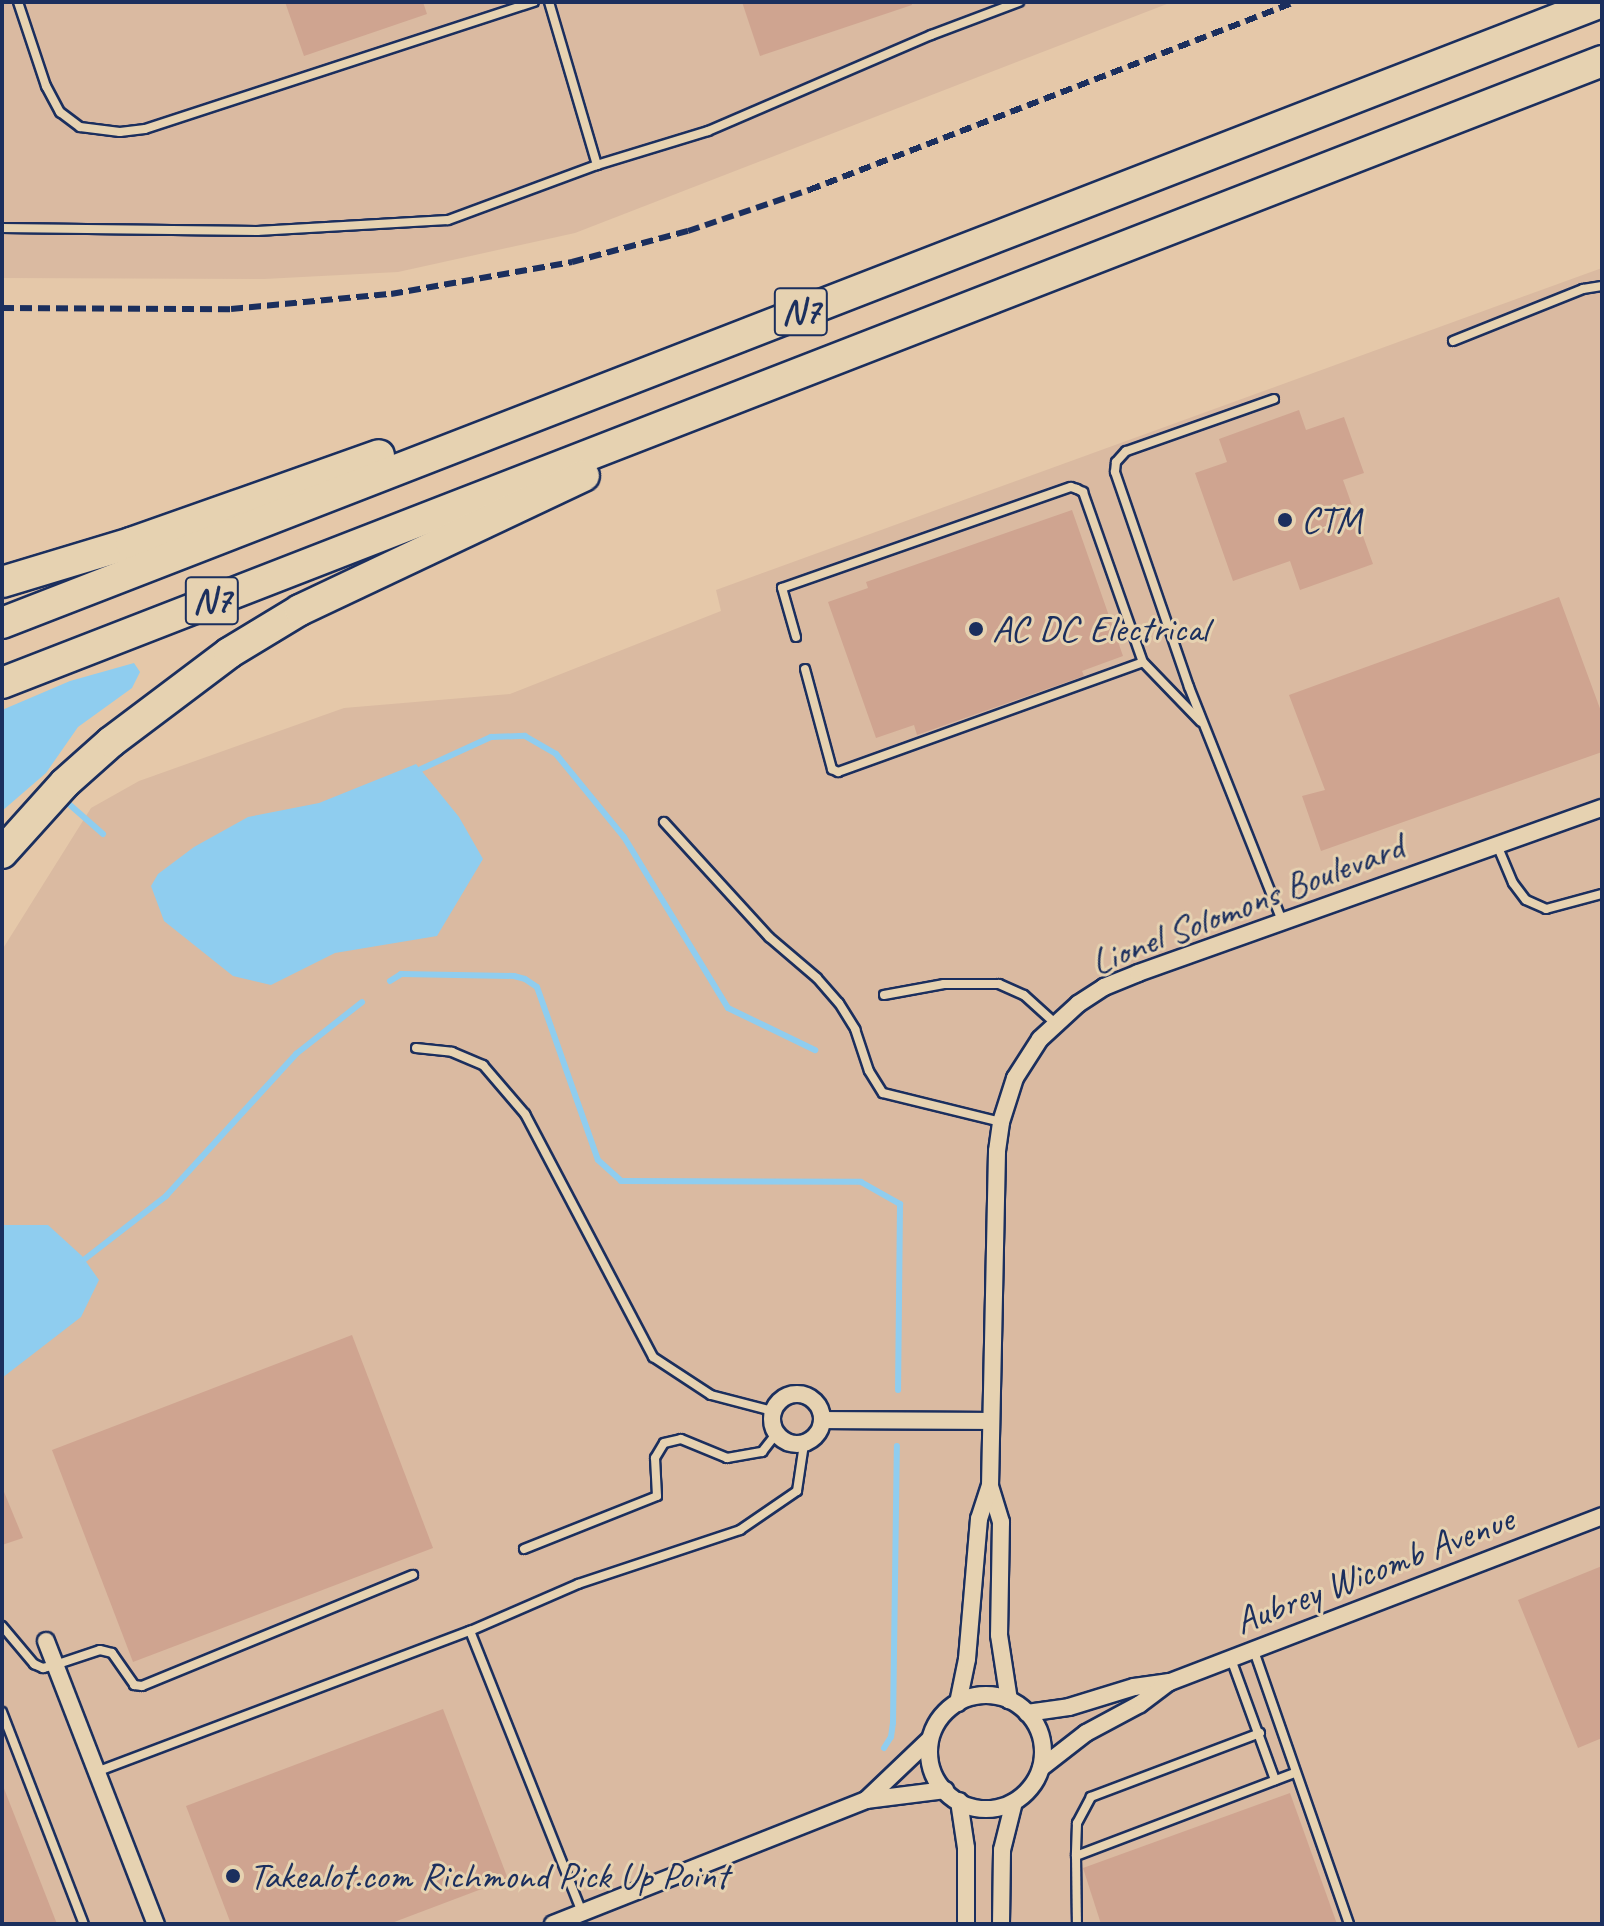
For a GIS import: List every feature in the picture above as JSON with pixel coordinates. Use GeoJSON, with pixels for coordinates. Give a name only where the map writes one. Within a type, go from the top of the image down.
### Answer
{"type":"FeatureCollection","features":[{"type":"Feature","properties":{"kind":"highway","name":"N7"},"geometry":{"type":"LineString","coordinates":[[2,623],[1601,2]]}},
{"type":"Feature","properties":{"kind":"highway","name":"N7"},"geometry":{"type":"LineString","coordinates":[[2,683],[1602,61]]}},
{"type":"Feature","properties":{"kind":"highway"},"geometry":{"type":"LineString","coordinates":[[2,582],[131,543],[986,240]]}},
{"type":"Feature","properties":{"kind":"highway"},"geometry":{"type":"LineString","coordinates":[[2,853],[65,783],[142,715],[265,631],[773,383]]}},
{"type":"Feature","properties":{"kind":"street","name":"Lionel Solomons Boulevard"},"geometry":{"type":"LineString","coordinates":[[958,1703],[967,1659],[979,1519],[990,1486],[997,1151],[1001,1122],[1015,1078],[1055,1023],[1104,987],[1602,808]]}},
{"type":"Feature","properties":{"kind":"street"},"geometry":{"type":"LineString","coordinates":[[797,1394],[812,1399],[822,1420],[817,1435],[804,1444],[789,1443],[776,1434],[773,1411],[782,1399],[797,1394]]}},
{"type":"Feature","properties":{"kind":"street"},"geometry":{"type":"LineString","coordinates":[[822,1420],[991,1421]]}},
{"type":"Feature","properties":{"kind":"street","name":"Lionel Solomons Boulevard"},"geometry":{"type":"LineString","coordinates":[[990,1486],[1001,1522],[999,1635],[1009,1700]]}},
{"type":"Feature","properties":{"kind":"street","name":"Aubrey Wicomb Avenue"},"geometry":{"type":"LineString","coordinates":[[1027,1713],[1069,1707],[1134,1687],[1170,1682],[1602,1516]]}},
{"type":"Feature","properties":{"kind":"street"},"geometry":{"type":"LineString","coordinates":[[46,1641],[156,1924]]}},
{"type":"Feature","properties":{"kind":"street","name":"Aubrey Wicomb Avenue"},"geometry":{"type":"LineString","coordinates":[[1041,1768],[1086,1733],[1140,1704],[1170,1682]]}},
{"type":"Feature","properties":{"kind":"street"},"geometry":{"type":"LineString","coordinates":[[866,1800],[930,1739],[937,1723],[958,1703],[981,1695],[1009,1700],[1027,1713],[1041,1734],[1041,1768],[1029,1790],[1014,1802],[995,1808],[976,1808],[959,1801],[945,1790],[934,1775],[930,1739]]}},
{"type":"Feature","properties":{"kind":"street"},"geometry":{"type":"LineString","coordinates":[[553,1924],[866,1800],[945,1790]]}},
{"type":"Feature","properties":{"kind":"street"},"geometry":{"type":"LineString","coordinates":[[959,1801],[966,1848],[966,1924]]}},
{"type":"Feature","properties":{"kind":"street"},"geometry":{"type":"LineString","coordinates":[[1001,1924],[1002,1850],[1014,1802]]}},
{"type":"Feature","properties":{"kind":"lane"},"geometry":{"type":"LineString","coordinates":[[18,2],[46,86],[60,112],[80,127],[120,132],[145,129],[534,2]]}},
{"type":"Feature","properties":{"kind":"lane"},"geometry":{"type":"LineString","coordinates":[[549,2],[597,165]]}},
{"type":"Feature","properties":{"kind":"lane"},"geometry":{"type":"LineString","coordinates":[[2,228],[257,231],[448,220],[597,165],[708,131],[931,35],[1019,2]]}},
{"type":"Feature","properties":{"kind":"lane"},"geometry":{"type":"LineString","coordinates":[[1453,341],[1583,289],[1602,286]]}},
{"type":"Feature","properties":{"kind":"lane"},"geometry":{"type":"LineString","coordinates":[[1274,399],[1126,451],[1116,462],[1117,485],[1189,687],[1283,923]]}},
{"type":"Feature","properties":{"kind":"lane"},"geometry":{"type":"LineString","coordinates":[[796,637],[782,588],[1071,487],[1083,492],[1143,662],[1204,726]]}},
{"type":"Feature","properties":{"kind":"lane"},"geometry":{"type":"LineString","coordinates":[[805,669],[832,769],[838,772],[1143,662]]}},
{"type":"Feature","properties":{"kind":"lane"},"geometry":{"type":"LineString","coordinates":[[664,822],[769,937],[817,978],[839,1003],[855,1029],[869,1071],[883,1093],[1001,1122]]}},
{"type":"Feature","properties":{"kind":"lane"},"geometry":{"type":"LineString","coordinates":[[1496,844],[1513,883],[1526,900],[1546,909],[1602,894]]}},
{"type":"Feature","properties":{"kind":"lane"},"geometry":{"type":"LineString","coordinates":[[884,995],[944,984],[999,984],[1024,995],[1055,1023]]}},
{"type":"Feature","properties":{"kind":"lane"},"geometry":{"type":"LineString","coordinates":[[416,1048],[452,1052],[483,1065],[525,1114],[653,1357],[711,1395],[773,1411]]}},
{"type":"Feature","properties":{"kind":"lane"},"geometry":{"type":"LineString","coordinates":[[524,1549],[657,1496],[655,1458],[664,1443],[681,1439],[727,1458],[762,1452],[776,1434]]}},
{"type":"Feature","properties":{"kind":"lane"},"geometry":{"type":"LineString","coordinates":[[96,1772],[470,1631],[578,1584],[740,1530],[797,1491],[804,1444]]}},
{"type":"Feature","properties":{"kind":"lane"},"geometry":{"type":"LineString","coordinates":[[2,1626],[34,1664],[55,1665],[100,1650],[112,1653],[134,1685],[142,1686],[413,1575]]}},
{"type":"Feature","properties":{"kind":"lane"},"geometry":{"type":"LineString","coordinates":[[470,1631],[583,1912]]}},
{"type":"Feature","properties":{"kind":"lane"},"geometry":{"type":"LineString","coordinates":[[1254,1651],[1349,1924]]}},
{"type":"Feature","properties":{"kind":"lane"},"geometry":{"type":"LineString","coordinates":[[1231,1659],[1275,1780]]}},
{"type":"Feature","properties":{"kind":"lane"},"geometry":{"type":"LineString","coordinates":[[2,1712],[84,1924]]}},
{"type":"Feature","properties":{"kind":"lane"},"geometry":{"type":"LineString","coordinates":[[1077,1924],[1077,1823],[1091,1797],[1260,1733]]}},
{"type":"Feature","properties":{"kind":"lane"},"geometry":{"type":"LineString","coordinates":[[1076,1856],[1294,1773]]}},
{"type":"Feature","properties":{"kind":"shaded area"},"geometry":{"type":"Polygon","coordinates":[[[2,2],[1172,2],[575,233],[398,272],[264,279],[2,278],[2,2]]]}},
{"type":"Feature","properties":{"kind":"shaded area"},"geometry":{"type":"Polygon","coordinates":[[[1602,268],[1602,1924],[2,1924],[2,950],[91,808],[139,781],[344,708],[510,694],[721,611],[716,590],[1602,268]]]}},
{"type":"Feature","properties":{"kind":"water"},"geometry":{"type":"Polygon","coordinates":[[[134,663],[140,672],[132,688],[78,727],[46,773],[2,811],[2,710],[70,681],[134,663]]]}},
{"type":"Feature","properties":{"kind":"water"},"geometry":{"type":"Polygon","coordinates":[[[416,764],[459,817],[483,859],[437,936],[335,953],[271,985],[233,976],[164,921],[151,886],[158,874],[194,847],[248,817],[319,803],[416,764]]]}},
{"type":"Feature","properties":{"kind":"water"},"geometry":{"type":"Polygon","coordinates":[[[2,1225],[48,1225],[82,1256],[99,1280],[81,1317],[2,1378],[2,1225]]]}},
{"type":"Feature","properties":{"kind":"building"},"geometry":{"type":"Polygon","coordinates":[[[285,2],[423,2],[427,14],[304,56],[285,2]]]}},
{"type":"Feature","properties":{"kind":"building"},"geometry":{"type":"Polygon","coordinates":[[[742,2],[911,2],[912,5],[760,56],[742,2]]]}},
{"type":"Feature","properties":{"kind":"building","name":"CTM"},"geometry":{"type":"Polygon","coordinates":[[[1299,410],[1306,430],[1344,417],[1364,473],[1343,480],[1373,564],[1300,590],[1290,561],[1233,581],[1195,473],[1227,462],[1219,439],[1299,410]]]}},
{"type":"Feature","properties":{"kind":"building","name":"AC DC Electrical"},"geometry":{"type":"Polygon","coordinates":[[[1072,510],[1123,656],[1082,671],[1084,676],[917,735],[914,725],[876,738],[828,602],[868,588],[866,582],[1072,510]]]}},
{"type":"Feature","properties":{"kind":"building"},"geometry":{"type":"Polygon","coordinates":[[[1559,597],[1602,714],[1602,752],[1321,851],[1302,796],[1325,790],[1289,695],[1559,597]]]}},
{"type":"Feature","properties":{"kind":"building"},"geometry":{"type":"Polygon","coordinates":[[[352,1335],[433,1548],[133,1662],[52,1450],[352,1335]]]}},
{"type":"Feature","properties":{"kind":"building"},"geometry":{"type":"Polygon","coordinates":[[[2,1487],[23,1538],[2,1545],[2,1487]]]}},
{"type":"Feature","properties":{"kind":"building"},"geometry":{"type":"Polygon","coordinates":[[[1602,1566],[1602,1738],[1578,1748],[1518,1600],[1602,1566]]]}},
{"type":"Feature","properties":{"kind":"building"},"geometry":{"type":"Polygon","coordinates":[[[443,1709],[508,1879],[389,1924],[231,1924],[186,1806],[443,1709]]]}},
{"type":"Feature","properties":{"kind":"building"},"geometry":{"type":"Polygon","coordinates":[[[3,1786],[57,1924],[2,1924],[3,1786]]]}},
{"type":"Feature","properties":{"kind":"building"},"geometry":{"type":"Polygon","coordinates":[[[1290,1793],[1337,1924],[1101,1924],[1083,1868],[1290,1793]]]}},
{"type":"Feature","properties":{"kind":"waterway"},"geometry":{"type":"LineString","coordinates":[[421,769],[491,737],[525,736],[556,754],[624,837],[728,1008],[815,1050]]}},
{"type":"Feature","properties":{"kind":"waterway"},"geometry":{"type":"LineString","coordinates":[[70,805],[103,834]]}},
{"type":"Feature","properties":{"kind":"waterway"},"geometry":{"type":"LineString","coordinates":[[390,981],[401,974],[514,976],[537,987],[598,1160],[621,1181],[861,1182],[900,1204],[898,1390]]}},
{"type":"Feature","properties":{"kind":"waterway"},"geometry":{"type":"LineString","coordinates":[[81,1262],[166,1196],[296,1054],[362,1002]]}},
{"type":"Feature","properties":{"kind":"waterway"},"geometry":{"type":"LineString","coordinates":[[884,1748],[891,1737],[893,1723],[897,1446]]}},
{"type":"Feature","properties":{"kind":"railway"},"geometry":{"type":"LineString","coordinates":[[2,308],[231,309],[391,294],[572,262],[688,231],[809,190],[1295,2]]}},
{"type":"Feature","properties":{"kind":"place","name":"CTM"},"geometry":{"type":"Point","coordinates":[1285,520]}},
{"type":"Feature","properties":{"kind":"place","name":"AC DC Electrical"},"geometry":{"type":"Point","coordinates":[976,629]}},
{"type":"Feature","properties":{"kind":"place","name":"Takealot.com Richmond Pick Up Point"},"geometry":{"type":"Point","coordinates":[233,1876]}}]}
